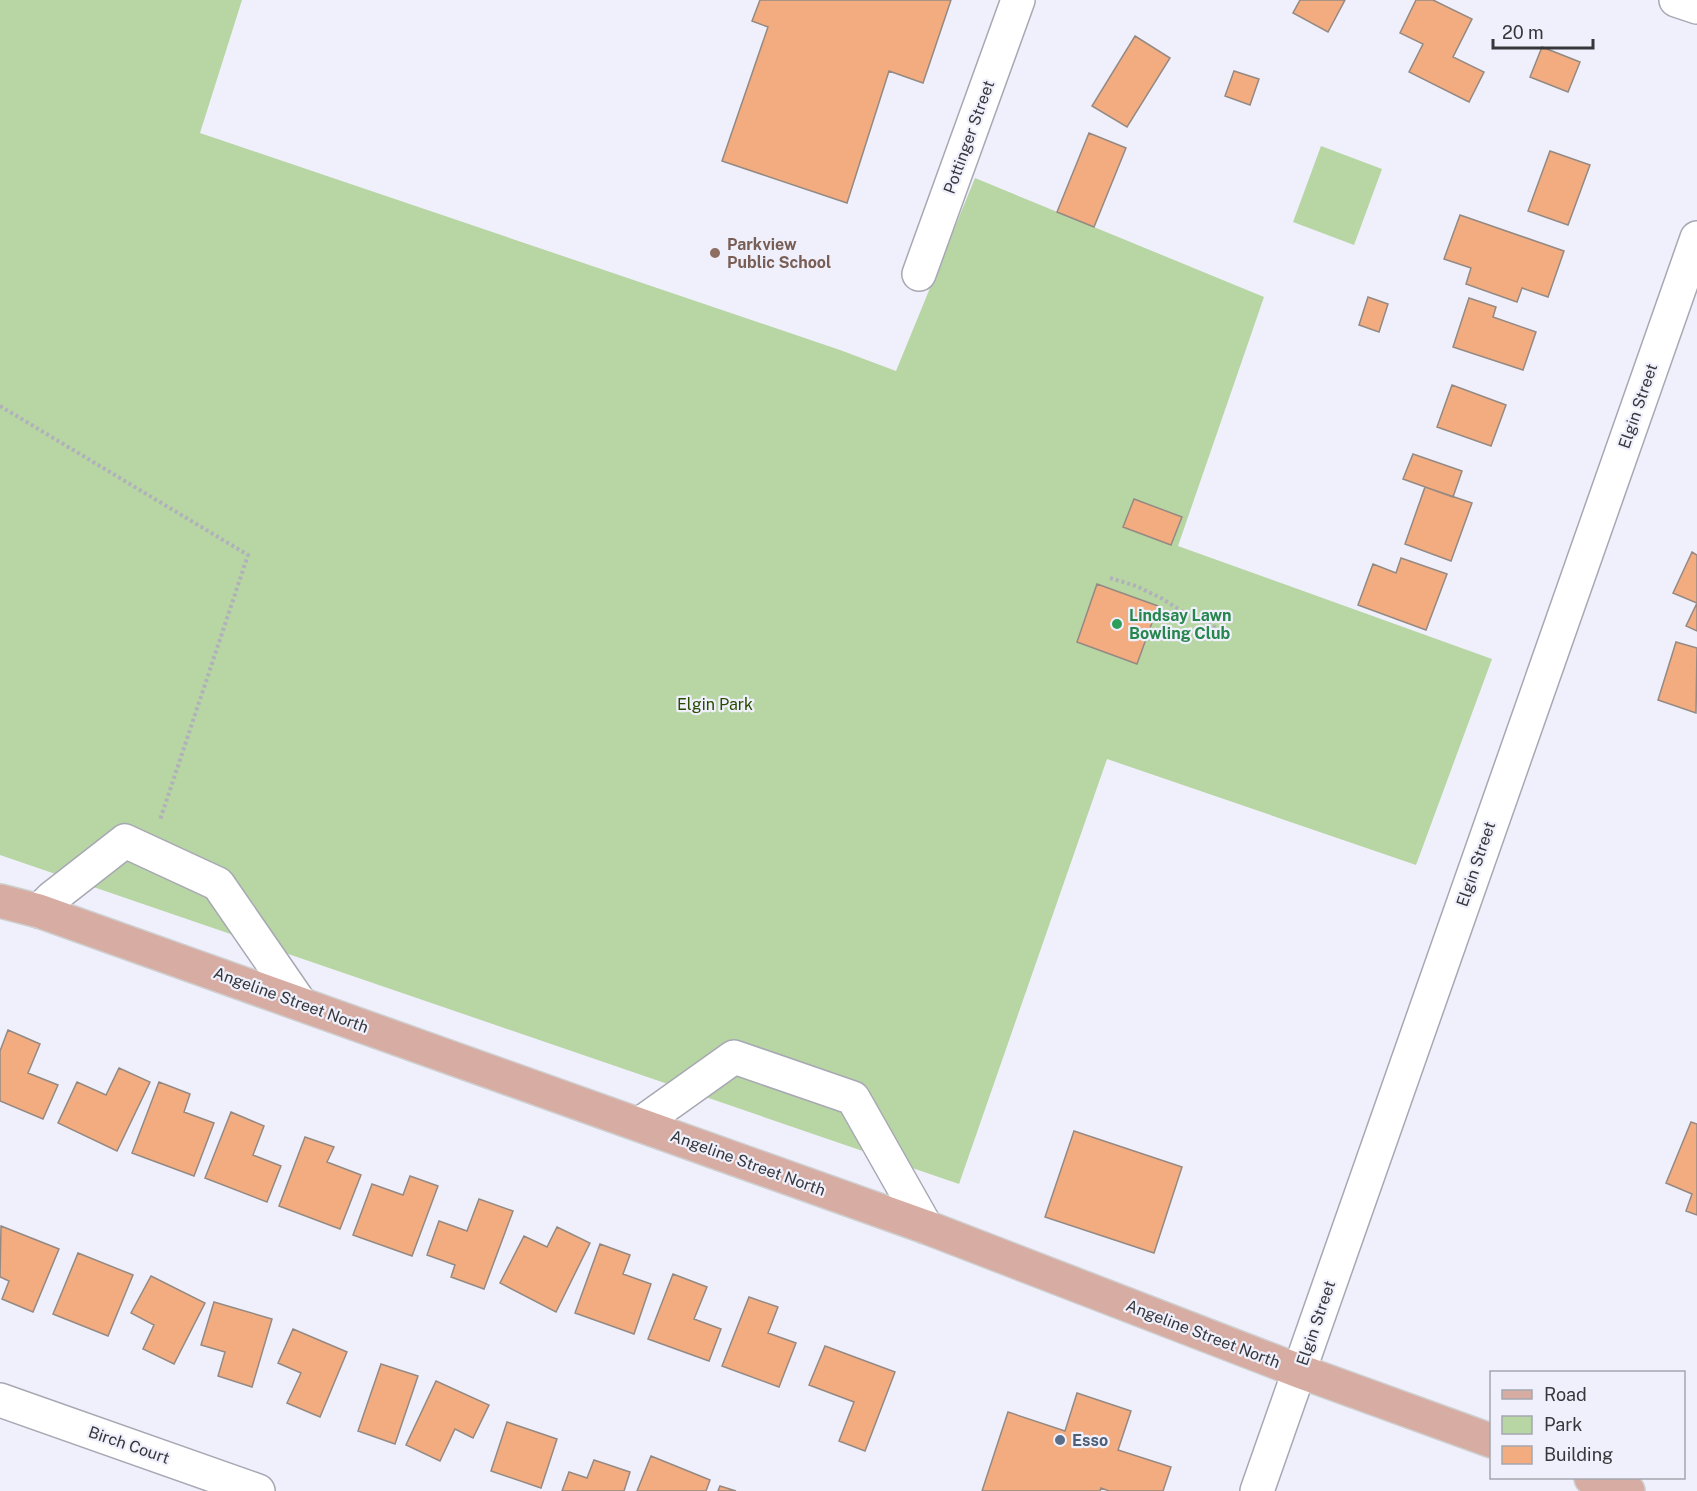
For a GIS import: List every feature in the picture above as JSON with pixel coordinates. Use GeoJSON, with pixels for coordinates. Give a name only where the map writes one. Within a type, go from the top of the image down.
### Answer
{"type":"FeatureCollection","features":[{"type":"Feature","properties":{"kind":"main road","name":"Angeline Street North"},"geometry":{"type":"LineString","coordinates":[[0,900],[39,911],[300,1003],[926,1227],[1299,1371],[1490,1441]]}},
{"type":"Feature","properties":{"kind":"main road"},"geometry":{"type":"LineString","coordinates":[[1594,1479],[1628,1491]]}},
{"type":"Feature","properties":{"kind":"street","name":"Pottinger Street"},"geometry":{"type":"LineString","coordinates":[[919,274],[1018,0]]}},
{"type":"Feature","properties":{"kind":"street"},"geometry":{"type":"LineString","coordinates":[[1676,0],[1697,8]]}},
{"type":"Feature","properties":{"kind":"street","name":"Elgin Street"},"geometry":{"type":"LineString","coordinates":[[1257,1491],[1697,238]]}},
{"type":"Feature","properties":{"kind":"street"},"geometry":{"type":"LineString","coordinates":[[39,911],[52,898],[125,841],[218,884],[300,1003]]}},
{"type":"Feature","properties":{"kind":"street"},"geometry":{"type":"LineString","coordinates":[[640,1124],[735,1058],[853,1098],[926,1227]]}},
{"type":"Feature","properties":{"kind":"street","name":"Birch Court"},"geometry":{"type":"LineString","coordinates":[[0,1400],[258,1491]]}},
{"type":"Feature","properties":{"kind":"path"},"geometry":{"type":"LineString","coordinates":[[0,406],[248,555],[149,852]]}},
{"type":"Feature","properties":{"kind":"path"},"geometry":{"type":"LineString","coordinates":[[1110,578],[1136,586],[1230,634]]}},
{"type":"Feature","properties":{"kind":"green space","name":"Elgin Park"},"geometry":{"type":"Polygon","coordinates":[[[0,0],[242,0],[200,133],[896,371],[975,178],[1264,297],[1178,546],[1492,659],[1416,865],[1107,759],[959,1184],[0,855],[0,0]]]}},
{"type":"Feature","properties":{"kind":"green space"},"geometry":{"type":"Polygon","coordinates":[[[1321,146],[1382,169],[1354,245],[1293,222],[1321,146]]]}},
{"type":"Feature","properties":{"kind":"building"},"geometry":{"type":"Polygon","coordinates":[[[760,0],[951,0],[923,83],[889,71],[847,203],[722,161],[768,27],[752,21],[760,0]]]}},
{"type":"Feature","properties":{"kind":"building"},"geometry":{"type":"Polygon","coordinates":[[[1300,0],[1345,0],[1328,32],[1293,13],[1300,0]]]}},
{"type":"Feature","properties":{"kind":"building"},"geometry":{"type":"Polygon","coordinates":[[[1416,0],[1433,0],[1472,19],[1453,57],[1484,72],[1469,102],[1409,72],[1423,44],[1400,33],[1416,0]]]}},
{"type":"Feature","properties":{"kind":"building"},"geometry":{"type":"Polygon","coordinates":[[[1135,36],[1170,58],[1127,127],[1092,106],[1135,36]]]}},
{"type":"Feature","properties":{"kind":"building"},"geometry":{"type":"Polygon","coordinates":[[[1542,47],[1580,62],[1568,92],[1530,77],[1542,47]]]}},
{"type":"Feature","properties":{"kind":"building"},"geometry":{"type":"Polygon","coordinates":[[[1234,71],[1259,79],[1250,105],[1225,96],[1234,71]]]}},
{"type":"Feature","properties":{"kind":"building"},"geometry":{"type":"Polygon","coordinates":[[[1089,133],[1126,148],[1094,227],[1057,212],[1089,133]]]}},
{"type":"Feature","properties":{"kind":"building"},"geometry":{"type":"Polygon","coordinates":[[[1550,151],[1590,165],[1568,225],[1528,211],[1550,151]]]}},
{"type":"Feature","properties":{"kind":"building"},"geometry":{"type":"Polygon","coordinates":[[[1460,215],[1564,251],[1548,297],[1522,288],[1517,302],[1466,284],[1471,268],[1444,259],[1460,215]]]}},
{"type":"Feature","properties":{"kind":"building"},"geometry":{"type":"Polygon","coordinates":[[[1368,297],[1388,304],[1379,332],[1359,325],[1368,297]]]}},
{"type":"Feature","properties":{"kind":"building"},"geometry":{"type":"Polygon","coordinates":[[[1469,298],[1496,307],[1493,317],[1536,332],[1523,370],[1453,347],[1469,298]]]}},
{"type":"Feature","properties":{"kind":"building"},"geometry":{"type":"Polygon","coordinates":[[[1452,385],[1506,405],[1491,446],[1437,427],[1452,385]]]}},
{"type":"Feature","properties":{"kind":"building"},"geometry":{"type":"Polygon","coordinates":[[[1413,454],[1462,471],[1453,497],[1403,479],[1413,454]]]}},
{"type":"Feature","properties":{"kind":"building"},"geometry":{"type":"Polygon","coordinates":[[[1425,487],[1472,503],[1451,561],[1405,544],[1425,487]]]}},
{"type":"Feature","properties":{"kind":"building"},"geometry":{"type":"Polygon","coordinates":[[[1134,499],[1182,517],[1171,545],[1123,527],[1134,499]]]}},
{"type":"Feature","properties":{"kind":"building"},"geometry":{"type":"Polygon","coordinates":[[[1692,552],[1697,555],[1697,603],[1673,593],[1692,552]]]}},
{"type":"Feature","properties":{"kind":"building"},"geometry":{"type":"Polygon","coordinates":[[[1401,558],[1447,574],[1426,630],[1358,605],[1373,564],[1396,573],[1401,558]]]}},
{"type":"Feature","properties":{"kind":"building","name":"Lindsay Lawn Bowling Club"},"geometry":{"type":"Polygon","coordinates":[[[1097,584],[1158,606],[1137,664],[1077,642],[1097,584]]]}},
{"type":"Feature","properties":{"kind":"building"},"geometry":{"type":"Polygon","coordinates":[[[1697,603],[1697,631],[1686,626],[1697,603]]]}},
{"type":"Feature","properties":{"kind":"building"},"geometry":{"type":"Polygon","coordinates":[[[1676,642],[1697,648],[1696,713],[1658,700],[1676,642]]]}},
{"type":"Feature","properties":{"kind":"building"},"geometry":{"type":"Polygon","coordinates":[[[8,1030],[40,1044],[28,1073],[58,1085],[43,1119],[0,1101],[0,1051],[8,1030]]]}},
{"type":"Feature","properties":{"kind":"building"},"geometry":{"type":"Polygon","coordinates":[[[119,1068],[150,1082],[117,1151],[58,1123],[77,1082],[106,1095],[119,1068]]]}},
{"type":"Feature","properties":{"kind":"building"},"geometry":{"type":"Polygon","coordinates":[[[159,1082],[190,1094],[184,1112],[214,1123],[194,1176],[132,1153],[159,1082]]]}},
{"type":"Feature","properties":{"kind":"building"},"geometry":{"type":"Polygon","coordinates":[[[231,1112],[264,1126],[253,1155],[281,1166],[267,1202],[205,1178],[231,1112]]]}},
{"type":"Feature","properties":{"kind":"building"},"geometry":{"type":"Polygon","coordinates":[[[1691,1122],[1697,1124],[1697,1215],[1686,1211],[1692,1194],[1666,1183],[1691,1122]]]}},
{"type":"Feature","properties":{"kind":"building"},"geometry":{"type":"Polygon","coordinates":[[[1074,1131],[1182,1167],[1154,1253],[1045,1217],[1074,1131]]]}},
{"type":"Feature","properties":{"kind":"building"},"geometry":{"type":"Polygon","coordinates":[[[305,1137],[334,1147],[327,1162],[361,1175],[340,1229],[279,1206],[305,1137]]]}},
{"type":"Feature","properties":{"kind":"building"},"geometry":{"type":"Polygon","coordinates":[[[410,1176],[438,1186],[412,1256],[353,1235],[372,1184],[403,1195],[410,1176]]]}},
{"type":"Feature","properties":{"kind":"building"},"geometry":{"type":"Polygon","coordinates":[[[479,1199],[513,1211],[484,1289],[451,1277],[455,1265],[427,1255],[439,1221],[467,1231],[479,1199]]]}},
{"type":"Feature","properties":{"kind":"building"},"geometry":{"type":"Polygon","coordinates":[[[1,1226],[59,1249],[33,1312],[2,1299],[9,1281],[0,1277],[1,1226]]]}},
{"type":"Feature","properties":{"kind":"building"},"geometry":{"type":"Polygon","coordinates":[[[557,1227],[590,1243],[556,1312],[500,1283],[524,1236],[547,1247],[557,1227]]]}},
{"type":"Feature","properties":{"kind":"building"},"geometry":{"type":"Polygon","coordinates":[[[600,1244],[630,1255],[623,1274],[651,1284],[634,1334],[575,1313],[600,1244]]]}},
{"type":"Feature","properties":{"kind":"building"},"geometry":{"type":"Polygon","coordinates":[[[78,1253],[133,1275],[108,1336],[53,1314],[78,1253]]]}},
{"type":"Feature","properties":{"kind":"building"},"geometry":{"type":"Polygon","coordinates":[[[673,1274],[707,1287],[694,1319],[721,1329],[709,1361],[648,1339],[673,1274]]]}},
{"type":"Feature","properties":{"kind":"building"},"geometry":{"type":"Polygon","coordinates":[[[151,1276],[205,1303],[174,1364],[143,1349],[154,1325],[131,1313],[151,1276]]]}},
{"type":"Feature","properties":{"kind":"building"},"geometry":{"type":"Polygon","coordinates":[[[749,1297],[778,1307],[768,1333],[796,1343],[779,1387],[722,1366],[749,1297]]]}},
{"type":"Feature","properties":{"kind":"building"},"geometry":{"type":"Polygon","coordinates":[[[214,1302],[272,1319],[252,1387],[218,1376],[225,1352],[201,1345],[214,1302]]]}},
{"type":"Feature","properties":{"kind":"building"},"geometry":{"type":"Polygon","coordinates":[[[293,1329],[347,1352],[320,1417],[287,1403],[301,1373],[278,1363],[293,1329]]]}},
{"type":"Feature","properties":{"kind":"building"},"geometry":{"type":"Polygon","coordinates":[[[825,1346],[895,1372],[865,1451],[839,1441],[854,1402],[809,1385],[825,1346]]]}},
{"type":"Feature","properties":{"kind":"building"},"geometry":{"type":"Polygon","coordinates":[[[381,1364],[418,1376],[395,1444],[358,1431],[381,1364]]]}},
{"type":"Feature","properties":{"kind":"building"},"geometry":{"type":"Polygon","coordinates":[[[436,1381],[489,1405],[473,1438],[455,1429],[440,1461],[406,1445],[436,1381]]]}},
{"type":"Feature","properties":{"kind":"building","name":"Esso"},"geometry":{"type":"Polygon","coordinates":[[[1077,1393],[1131,1411],[1118,1450],[1171,1467],[1163,1491],[1109,1491],[1101,1488],[1100,1491],[982,1491],[1008,1412],[1065,1431],[1077,1393]]]}},
{"type":"Feature","properties":{"kind":"building"},"geometry":{"type":"Polygon","coordinates":[[[507,1422],[557,1439],[541,1488],[491,1471],[507,1422]]]}},
{"type":"Feature","properties":{"kind":"building"},"geometry":{"type":"Polygon","coordinates":[[[651,1456],[710,1480],[706,1491],[637,1491],[651,1456]]]}},
{"type":"Feature","properties":{"kind":"building"},"geometry":{"type":"Polygon","coordinates":[[[594,1460],[630,1472],[624,1491],[562,1491],[569,1472],[587,1478],[594,1460]]]}},
{"type":"Feature","properties":{"kind":"building"},"geometry":{"type":"Polygon","coordinates":[[[720,1486],[736,1491],[718,1491],[720,1486]]]}},
{"type":"Feature","properties":{"kind":"place","name":"Parkview Public School"},"geometry":{"type":"Point","coordinates":[715,253]}},
{"type":"Feature","properties":{"kind":"place","name":"Lindsay Lawn Bowling Club"},"geometry":{"type":"Point","coordinates":[1117,624]}},
{"type":"Feature","properties":{"kind":"place","name":"Esso"},"geometry":{"type":"Point","coordinates":[1060,1440]}}]}
